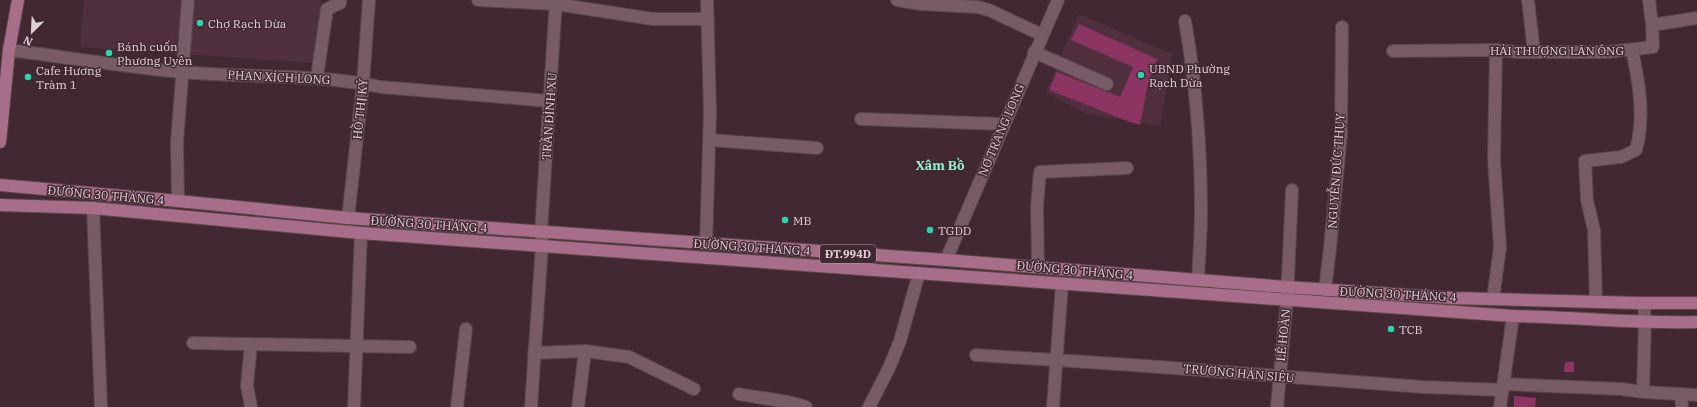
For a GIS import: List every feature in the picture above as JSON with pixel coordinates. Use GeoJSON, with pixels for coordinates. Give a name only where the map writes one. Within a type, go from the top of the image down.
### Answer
{"type":"FeatureCollection","features":[{"type":"Feature","properties":{"kind":"main road"},"geometry":{"type":"LineString","coordinates":[[0,142],[9,50],[18,0]]}},
{"type":"Feature","properties":{"kind":"main road","name":"ĐƯỜNG 30 THÁNG 4"},"geometry":{"type":"LineString","coordinates":[[0,186],[178,201],[348,218],[946,260],[1198,280],[1286,293],[1513,316],[1576,317],[1645,322],[1697,322]]}},
{"type":"Feature","properties":{"kind":"main road","name":"ĐƯỜNG 30 THÁNG 4"},"geometry":{"type":"LineString","coordinates":[[0,205],[93,208],[361,233],[1062,284],[1286,293],[1325,290],[1453,298],[1697,303]]}},
{"type":"Feature","properties":{"kind":"main road"},"geometry":{"type":"LineString","coordinates":[[919,259],[919,274]]}},
{"type":"Feature","properties":{"kind":"main road"},"geometry":{"type":"LineString","coordinates":[[946,260],[946,275]]}},
{"type":"Feature","properties":{"kind":"street"},"geometry":{"type":"LineString","coordinates":[[178,201],[177,142],[181,72],[188,0]]}},
{"type":"Feature","properties":{"kind":"street"},"geometry":{"type":"LineString","coordinates":[[317,78],[328,9],[340,3],[340,0]]}},
{"type":"Feature","properties":{"kind":"street","name":"HỒ THỊ KỶ"},"geometry":{"type":"LineString","coordinates":[[348,218],[363,83],[369,0]]}},
{"type":"Feature","properties":{"kind":"street"},"geometry":{"type":"LineString","coordinates":[[478,0],[556,2],[653,19],[708,19]]}},
{"type":"Feature","properties":{"kind":"street"},"geometry":{"type":"LineString","coordinates":[[706,244],[710,140],[707,0]]}},
{"type":"Feature","properties":{"kind":"street"},"geometry":{"type":"LineString","coordinates":[[897,0],[921,4],[978,7],[989,10],[1042,35]]}},
{"type":"Feature","properties":{"kind":"street","name":"NƠ TRANG LONG"},"geometry":{"type":"LineString","coordinates":[[946,260],[1034,52],[1058,0]]}},
{"type":"Feature","properties":{"kind":"street"},"geometry":{"type":"LineString","coordinates":[[1528,0],[1534,52]]}},
{"type":"Feature","properties":{"kind":"street"},"geometry":{"type":"LineString","coordinates":[[1649,0],[1652,25],[1697,18]]}},
{"type":"Feature","properties":{"kind":"street","name":"TRẦN ĐÌNH XU"},"geometry":{"type":"LineString","coordinates":[[531,407],[556,2]]}},
{"type":"Feature","properties":{"kind":"street"},"geometry":{"type":"LineString","coordinates":[[1185,22],[1189,44],[1199,142],[1201,214],[1198,280]]}},
{"type":"Feature","properties":{"kind":"street","name":"HẢI THƯỢNG LÃN ÔNG"},"geometry":{"type":"LineString","coordinates":[[1393,51],[1496,50],[1519,52],[1608,52],[1632,50],[1653,47],[1652,25]]}},
{"type":"Feature","properties":{"kind":"street","name":"NGUYỄN ĐỨC THỤY"},"geometry":{"type":"LineString","coordinates":[[1325,290],[1340,133],[1342,27]]}},
{"type":"Feature","properties":{"kind":"street","name":"PHAN XÍCH LONG"},"geometry":{"type":"LineString","coordinates":[[9,50],[181,72],[317,78],[363,83],[381,87],[549,101]]}},
{"type":"Feature","properties":{"kind":"street"},"geometry":{"type":"LineString","coordinates":[[1493,299],[1500,247],[1494,160],[1496,50]]}},
{"type":"Feature","properties":{"kind":"street"},"geometry":{"type":"LineString","coordinates":[[1596,302],[1594,230],[1587,200],[1585,161],[1621,157],[1636,150],[1639,140],[1641,104],[1632,50]]}},
{"type":"Feature","properties":{"kind":"street"},"geometry":{"type":"LineString","coordinates":[[1034,52],[1107,84]]}},
{"type":"Feature","properties":{"kind":"street"},"geometry":{"type":"LineString","coordinates":[[861,119],[1003,124]]}},
{"type":"Feature","properties":{"kind":"street"},"geometry":{"type":"LineString","coordinates":[[710,140],[817,148]]}},
{"type":"Feature","properties":{"kind":"street"},"geometry":{"type":"LineString","coordinates":[[1038,267],[1037,206],[1040,172],[1127,168]]}},
{"type":"Feature","properties":{"kind":"street","name":"LÊ HOÀN"},"geometry":{"type":"LineString","coordinates":[[1277,407],[1290,249],[1292,190]]}},
{"type":"Feature","properties":{"kind":"street"},"geometry":{"type":"LineString","coordinates":[[93,208],[101,407]]}},
{"type":"Feature","properties":{"kind":"street"},"geometry":{"type":"LineString","coordinates":[[354,407],[361,233]]}},
{"type":"Feature","properties":{"kind":"street"},"geometry":{"type":"LineString","coordinates":[[869,407],[889,368],[900,341],[919,274]]}},
{"type":"Feature","properties":{"kind":"street"},"geometry":{"type":"LineString","coordinates":[[1053,407],[1058,360],[1062,284]]}},
{"type":"Feature","properties":{"kind":"street"},"geometry":{"type":"LineString","coordinates":[[1644,303],[1645,322],[1643,392],[1697,395]]}},
{"type":"Feature","properties":{"kind":"street"},"geometry":{"type":"LineString","coordinates":[[1500,407],[1513,316]]}},
{"type":"Feature","properties":{"kind":"street"},"geometry":{"type":"LineString","coordinates":[[457,407],[466,329]]}},
{"type":"Feature","properties":{"kind":"street"},"geometry":{"type":"LineString","coordinates":[[193,343],[410,347]]}},
{"type":"Feature","properties":{"kind":"street"},"geometry":{"type":"LineString","coordinates":[[251,344],[247,386],[251,407]]}},
{"type":"Feature","properties":{"kind":"street"},"geometry":{"type":"LineString","coordinates":[[534,353],[585,351],[629,357],[694,389]]}},
{"type":"Feature","properties":{"kind":"street"},"geometry":{"type":"LineString","coordinates":[[578,407],[585,351]]}},
{"type":"Feature","properties":{"kind":"street","name":"TRƯƠNG HÁN SIÊU"},"geometry":{"type":"LineString","coordinates":[[976,355],[1423,387],[1622,389],[1643,392]]}},
{"type":"Feature","properties":{"kind":"street"},"geometry":{"type":"LineString","coordinates":[[739,394],[769,400],[784,400],[806,407]]}},
{"type":"Feature","properties":{"kind":"street"},"geometry":{"type":"LineString","coordinates":[[1682,394],[1682,407]]}},
{"type":"Feature","properties":{"kind":"shaded area","name":"Chợ Rạch Dừa"},"geometry":{"type":"Polygon","coordinates":[[[84,0],[321,0],[313,63],[80,47],[84,0]]]}},
{"type":"Feature","properties":{"kind":"shaded area"},"geometry":{"type":"Polygon","coordinates":[[[1079,14],[1172,54],[1160,126],[1086,114],[1046,92],[1079,14]]]}},
{"type":"Feature","properties":{"kind":"building","name":"UBND Phường Rạch Dừa"},"geometry":{"type":"Polygon","coordinates":[[[1079,24],[1157,59],[1148,84],[1140,125],[1049,90],[1057,72],[1120,97],[1133,67],[1071,40],[1079,24]]]}},
{"type":"Feature","properties":{"kind":"building"},"geometry":{"type":"Polygon","coordinates":[[[1565,362],[1574,362],[1574,372],[1564,372],[1565,362]]]}},
{"type":"Feature","properties":{"kind":"building"},"geometry":{"type":"Polygon","coordinates":[[[1514,396],[1536,398],[1535,407],[1514,407],[1514,396]]]}},
{"type":"Feature","properties":{"kind":"place","name":"Chợ Rạch Dừa"},"geometry":{"type":"Point","coordinates":[200,23]}},
{"type":"Feature","properties":{"kind":"place","name":"Bánh cuốn Phương Uyên"},"geometry":{"type":"Point","coordinates":[109,53]}},
{"type":"Feature","properties":{"kind":"place","name":"UBND Phường Rạch Dừa"},"geometry":{"type":"Point","coordinates":[1141,75]}},
{"type":"Feature","properties":{"kind":"place","name":"Cafe Hương Tràm 1"},"geometry":{"type":"Point","coordinates":[28,77]}},
{"type":"Feature","properties":{"kind":"place","name":"MB"},"geometry":{"type":"Point","coordinates":[785,220]}},
{"type":"Feature","properties":{"kind":"place","name":"TGDD"},"geometry":{"type":"Point","coordinates":[930,230]}},
{"type":"Feature","properties":{"kind":"place","name":"TCB"},"geometry":{"type":"Point","coordinates":[1391,329]}},
{"type":"Feature","properties":{"kind":"district","name":"Xâm Bồ"},"geometry":{"type":"Point","coordinates":[940,165]}}]}
